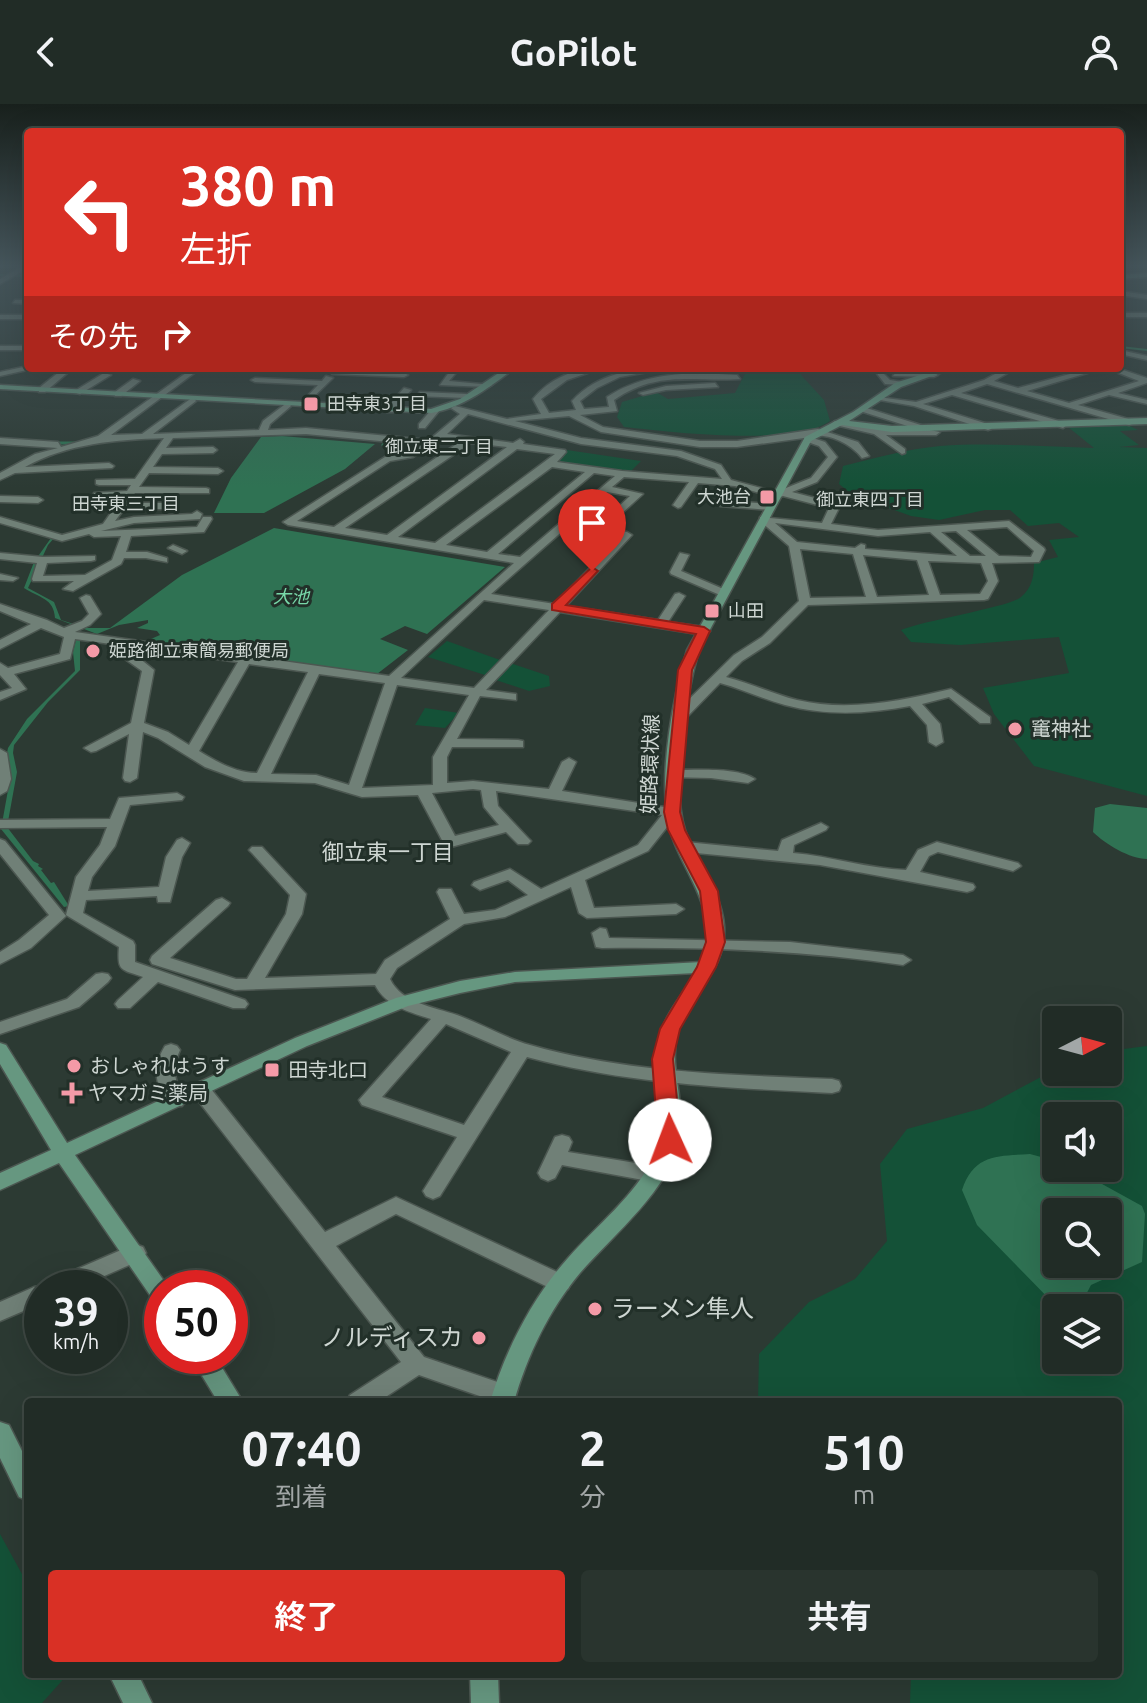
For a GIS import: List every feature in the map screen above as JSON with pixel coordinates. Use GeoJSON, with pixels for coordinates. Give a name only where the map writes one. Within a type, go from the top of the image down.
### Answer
{"type":"FeatureCollection","features":[{"type":"Feature","properties":{"kind":"street"},"geometry":{"type":"LineString","coordinates":[[1124,346],[1147,349]]}},
{"type":"Feature","properties":{"kind":"street"},"geometry":{"type":"LineString","coordinates":[[0,348],[24,356]]}},
{"type":"Feature","properties":{"kind":"street"},"geometry":{"type":"LineString","coordinates":[[1124,353],[1147,358]]}},
{"type":"Feature","properties":{"kind":"street"},"geometry":{"type":"LineString","coordinates":[[1124,363],[1147,358]]}},
{"type":"Feature","properties":{"kind":"street"},"geometry":{"type":"LineString","coordinates":[[0,374],[24,370]]}},
{"type":"Feature","properties":{"kind":"street"},"geometry":{"type":"LineString","coordinates":[[42,390],[64,372]]}},
{"type":"Feature","properties":{"kind":"street"},"geometry":{"type":"LineString","coordinates":[[101,438],[192,372]]}},
{"type":"Feature","properties":{"kind":"street"},"geometry":{"type":"LineString","coordinates":[[303,405],[335,372]]}},
{"type":"Feature","properties":{"kind":"street"},"geometry":{"type":"LineString","coordinates":[[377,372],[397,373]]}},
{"type":"Feature","properties":{"kind":"street"},"geometry":{"type":"LineString","coordinates":[[453,372],[443,383],[488,385]]}},
{"type":"Feature","properties":{"kind":"street"},"geometry":{"type":"LineString","coordinates":[[420,394],[466,396],[506,372]]}},
{"type":"Feature","properties":{"kind":"street"},"geometry":{"type":"LineString","coordinates":[[546,415],[539,408],[537,399],[544,390],[582,372]]}},
{"type":"Feature","properties":{"kind":"street"},"geometry":{"type":"LineString","coordinates":[[581,412],[576,401],[587,390],[632,372]]}},
{"type":"Feature","properties":{"kind":"street"},"geometry":{"type":"LineString","coordinates":[[644,372],[666,388]]}},
{"type":"Feature","properties":{"kind":"street"},"geometry":{"type":"LineString","coordinates":[[509,424],[514,423],[511,419],[614,409],[610,399],[621,390],[653,378],[740,372],[735,384],[666,388],[643,393]]}},
{"type":"Feature","properties":{"kind":"street"},"geometry":{"type":"LineString","coordinates":[[880,372],[888,382],[906,383]]}},
{"type":"Feature","properties":{"kind":"street"},"geometry":{"type":"LineString","coordinates":[[813,435],[906,383],[941,372]]}},
{"type":"Feature","properties":{"kind":"street"},"geometry":{"type":"LineString","coordinates":[[916,404],[987,382],[1005,372]]}},
{"type":"Feature","properties":{"kind":"street"},"geometry":{"type":"LineString","coordinates":[[1019,390],[1085,372]]}},
{"type":"Feature","properties":{"kind":"street"},"geometry":{"type":"LineString","coordinates":[[1121,372],[1147,381]]}},
{"type":"Feature","properties":{"kind":"street"},"geometry":{"type":"LineString","coordinates":[[896,374],[934,375]]}},
{"type":"Feature","properties":{"kind":"street"},"geometry":{"type":"LineString","coordinates":[[77,392],[107,375]]}},
{"type":"Feature","properties":{"kind":"street"},"geometry":{"type":"LineString","coordinates":[[438,377],[449,377]]}},
{"type":"Feature","properties":{"kind":"street"},"geometry":{"type":"LineString","coordinates":[[118,394],[139,381],[184,379]]}},
{"type":"Feature","properties":{"kind":"street"},"geometry":{"type":"LineString","coordinates":[[255,380],[325,383]]}},
{"type":"Feature","properties":{"kind":"street"},"geometry":{"type":"LineString","coordinates":[[1070,405],[1147,381]]}},
{"type":"Feature","properties":{"kind":"street"},"geometry":{"type":"LineString","coordinates":[[987,382],[1129,422]]}},
{"type":"Feature","properties":{"kind":"street"},"geometry":{"type":"LineString","coordinates":[[0,387],[390,410],[458,409],[509,424],[703,460],[718,467],[729,483]]}},
{"type":"Feature","properties":{"kind":"street"},"geometry":{"type":"LineString","coordinates":[[390,410],[407,390]]}},
{"type":"Feature","properties":{"kind":"street"},"geometry":{"type":"LineString","coordinates":[[953,393],[1063,425]]}},
{"type":"Feature","properties":{"kind":"street"},"geometry":{"type":"LineString","coordinates":[[1110,393],[1147,402]]}},
{"type":"Feature","properties":{"kind":"street"},"geometry":{"type":"LineString","coordinates":[[458,409],[466,396]]}},
{"type":"Feature","properties":{"kind":"street"},"geometry":{"type":"LineString","coordinates":[[145,436],[193,399]]}},
{"type":"Feature","properties":{"kind":"street"},"geometry":{"type":"LineString","coordinates":[[878,399],[916,404],[988,427]]}},
{"type":"Feature","properties":{"kind":"street"},"geometry":{"type":"LineString","coordinates":[[263,431],[266,423],[288,404]]}},
{"type":"Feature","properties":{"kind":"street"},"geometry":{"type":"LineString","coordinates":[[458,409],[464,414],[441,436],[407,457],[388,459],[288,522],[522,561]]}},
{"type":"Feature","properties":{"kind":"street"},"geometry":{"type":"LineString","coordinates":[[863,409],[922,429]]}},
{"type":"Feature","properties":{"kind":"street"},"geometry":{"type":"LineString","coordinates":[[949,415],[969,409]]}},
{"type":"Feature","properties":{"kind":"street"},"geometry":{"type":"LineString","coordinates":[[422,426],[435,411]]}},
{"type":"Feature","properties":{"kind":"street"},"geometry":{"type":"LineString","coordinates":[[570,413],[587,425],[601,429],[700,444],[737,444],[813,435],[855,444],[865,456]]}},
{"type":"Feature","properties":{"kind":"street"},"geometry":{"type":"LineString","coordinates":[[838,423],[875,429],[922,429],[1147,421]]}},
{"type":"Feature","properties":{"kind":"street"},"geometry":{"type":"LineString","coordinates":[[838,423],[877,432],[936,432]]}},
{"type":"Feature","properties":{"kind":"street"},"geometry":{"type":"LineString","coordinates":[[0,477],[38,456],[101,438],[306,431],[430,443]]}},
{"type":"Feature","properties":{"kind":"street"},"geometry":{"type":"LineString","coordinates":[[877,432],[902,451]]}},
{"type":"Feature","properties":{"kind":"street"},"geometry":{"type":"LineString","coordinates":[[910,433],[926,446]]}},
{"type":"Feature","properties":{"kind":"street"},"geometry":{"type":"LineString","coordinates":[[779,494],[814,480],[833,457],[813,435]]}},
{"type":"Feature","properties":{"kind":"street","name":"姫路環状線"},"geometry":{"type":"LineString","coordinates":[[503,1398],[534,1328],[560,1283],[654,1174],[670,1140],[663,1059],[670,1029],[706,967],[716,942],[709,891],[677,830],[672,812],[685,670],[770,507],[813,435]]}},
{"type":"Feature","properties":{"kind":"street"},"geometry":{"type":"LineString","coordinates":[[107,526],[170,436]]}},
{"type":"Feature","properties":{"kind":"street"},"geometry":{"type":"LineString","coordinates":[[437,547],[562,452],[441,436]]}},
{"type":"Feature","properties":{"kind":"street"},"geometry":{"type":"LineString","coordinates":[[336,530],[470,439]]}},
{"type":"Feature","properties":{"kind":"street"},"geometry":{"type":"LineString","coordinates":[[389,539],[525,439]]}},
{"type":"Feature","properties":{"kind":"street"},"geometry":{"type":"LineString","coordinates":[[159,451],[211,453],[220,440]]}},
{"type":"Feature","properties":{"kind":"street"},"geometry":{"type":"LineString","coordinates":[[0,441],[72,446]]}},
{"type":"Feature","properties":{"kind":"street"},"geometry":{"type":"LineString","coordinates":[[598,454],[610,445]]}},
{"type":"Feature","properties":{"kind":"street"},"geometry":{"type":"LineString","coordinates":[[624,458],[636,449]]}},
{"type":"Feature","properties":{"kind":"street"},"geometry":{"type":"LineString","coordinates":[[653,461],[664,452]]}},
{"type":"Feature","properties":{"kind":"street"},"geometry":{"type":"LineString","coordinates":[[550,464],[729,483],[835,506],[825,527]]}},
{"type":"Feature","properties":{"kind":"street"},"geometry":{"type":"LineString","coordinates":[[10,471],[109,466]]}},
{"type":"Feature","properties":{"kind":"street"},"geometry":{"type":"LineString","coordinates":[[670,479],[670,474],[680,468],[718,467]]}},
{"type":"Feature","properties":{"kind":"street"},"geometry":{"type":"LineString","coordinates":[[146,470],[218,471]]}},
{"type":"Feature","properties":{"kind":"street"},"geometry":{"type":"LineString","coordinates":[[489,556],[592,470]]}},
{"type":"Feature","properties":{"kind":"street"},"geometry":{"type":"LineString","coordinates":[[355,788],[392,680],[482,596],[622,474]]}},
{"type":"Feature","properties":{"kind":"street"},"geometry":{"type":"LineString","coordinates":[[692,505],[673,505],[695,480]]}},
{"type":"Feature","properties":{"kind":"street"},"geometry":{"type":"LineString","coordinates":[[99,482],[132,489],[206,492]]}},
{"type":"Feature","properties":{"kind":"street"},"geometry":{"type":"LineString","coordinates":[[97,495],[132,489]]}},
{"type":"Feature","properties":{"kind":"street"},"geometry":{"type":"LineString","coordinates":[[585,508],[618,512],[638,494],[606,489]]}},
{"type":"Feature","properties":{"kind":"street"},"geometry":{"type":"LineString","coordinates":[[726,496],[723,504],[770,507]]}},
{"type":"Feature","properties":{"kind":"street"},"geometry":{"type":"LineString","coordinates":[[0,499],[38,500]]}},
{"type":"Feature","properties":{"kind":"street"},"geometry":{"type":"LineString","coordinates":[[120,506],[163,506]]}},
{"type":"Feature","properties":{"kind":"street"},"geometry":{"type":"LineString","coordinates":[[0,520],[62,538],[85,534],[200,530],[202,516],[134,520],[85,534]]}},
{"type":"Feature","properties":{"kind":"street"},"geometry":{"type":"LineString","coordinates":[[764,519],[878,533],[1009,524],[1040,550],[1035,560],[992,561],[921,558],[794,545],[764,519]]}},
{"type":"Feature","properties":{"kind":"street"},"geometry":{"type":"LineString","coordinates":[[875,521],[878,533],[903,556]]}},
{"type":"Feature","properties":{"kind":"street"},"geometry":{"type":"LineString","coordinates":[[511,826],[451,842],[431,789],[446,743],[476,693],[627,535],[564,525]]}},
{"type":"Feature","properties":{"kind":"street"},"geometry":{"type":"LineString","coordinates":[[679,717],[738,658],[766,640],[805,602],[984,597],[993,581],[992,561],[959,528]]}},
{"type":"Feature","properties":{"kind":"street"},"geometry":{"type":"LineString","coordinates":[[844,529],[862,552]]}},
{"type":"Feature","properties":{"kind":"street"},"geometry":{"type":"LineString","coordinates":[[932,529],[968,560]]}},
{"type":"Feature","properties":{"kind":"street"},"geometry":{"type":"LineString","coordinates":[[904,531],[935,559]]}},
{"type":"Feature","properties":{"kind":"street"},"geometry":{"type":"LineString","coordinates":[[69,589],[117,562],[127,533]]}},
{"type":"Feature","properties":{"kind":"street"},"geometry":{"type":"LineString","coordinates":[[794,545],[805,602]]}},
{"type":"Feature","properties":{"kind":"street"},"geometry":{"type":"LineString","coordinates":[[120,555],[147,555],[160,559],[177,550]]}},
{"type":"Feature","properties":{"kind":"street"},"geometry":{"type":"LineString","coordinates":[[862,552],[858,555],[873,601]]}},
{"type":"Feature","properties":{"kind":"street"},"geometry":{"type":"LineString","coordinates":[[684,555],[675,572],[724,593]]}},
{"type":"Feature","properties":{"kind":"street"},"geometry":{"type":"LineString","coordinates":[[3,559],[91,558]]}},
{"type":"Feature","properties":{"kind":"street"},"geometry":{"type":"LineString","coordinates":[[921,558],[935,597]]}},
{"type":"Feature","properties":{"kind":"street"},"geometry":{"type":"LineString","coordinates":[[39,560],[37,579],[90,578]]}},
{"type":"Feature","properties":{"kind":"street"},"geometry":{"type":"LineString","coordinates":[[104,571],[127,576]]}},
{"type":"Feature","properties":{"kind":"street"},"geometry":{"type":"LineString","coordinates":[[0,577],[13,578]]}},
{"type":"Feature","properties":{"kind":"street"},"geometry":{"type":"LineString","coordinates":[[482,596],[704,631]]}},
{"type":"Feature","properties":{"kind":"street"},"geometry":{"type":"LineString","coordinates":[[661,624],[679,596]]}},
{"type":"Feature","properties":{"kind":"street"},"geometry":{"type":"LineString","coordinates":[[67,634],[95,614],[86,598]]}},
{"type":"Feature","properties":{"kind":"street"},"geometry":{"type":"LineString","coordinates":[[0,607],[67,634],[511,697]]}},
{"type":"Feature","properties":{"kind":"street"},"geometry":{"type":"LineString","coordinates":[[0,645],[43,622]]}},
{"type":"Feature","properties":{"kind":"street"},"geometry":{"type":"LineString","coordinates":[[0,696],[20,689],[3,670],[66,656],[67,634]]}},
{"type":"Feature","properties":{"kind":"street"},"geometry":{"type":"LineString","coordinates":[[123,643],[129,656],[148,670],[130,778]]}},
{"type":"Feature","properties":{"kind":"street"},"geometry":{"type":"LineString","coordinates":[[192,752],[245,660]]}},
{"type":"Feature","properties":{"kind":"street"},"geometry":{"type":"LineString","coordinates":[[262,778],[315,670]]}},
{"type":"Feature","properties":{"kind":"street"},"geometry":{"type":"LineString","coordinates":[[719,679],[800,705],[843,709],[914,703],[951,693],[985,720]]}},
{"type":"Feature","properties":{"kind":"street"},"geometry":{"type":"LineString","coordinates":[[914,703],[933,724],[936,742]]}},
{"type":"Feature","properties":{"kind":"street"},"geometry":{"type":"LineString","coordinates":[[91,748],[137,725],[163,735],[210,764],[244,777],[316,779],[355,788],[362,793],[488,786],[672,812]]}},
{"type":"Feature","properties":{"kind":"street"},"geometry":{"type":"LineString","coordinates":[[446,743],[518,744]]}},
{"type":"Feature","properties":{"kind":"street"},"geometry":{"type":"LineString","coordinates":[[0,753],[4,779],[0,791]]}},
{"type":"Feature","properties":{"kind":"street"},"geometry":{"type":"LineString","coordinates":[[554,794],[569,762]]}},
{"type":"Feature","properties":{"kind":"street"},"geometry":{"type":"LineString","coordinates":[[675,774],[711,774],[748,779]]}},
{"type":"Feature","properties":{"kind":"street"},"geometry":{"type":"LineString","coordinates":[[488,786],[491,807],[523,841]]}},
{"type":"Feature","properties":{"kind":"street"},"geometry":{"type":"LineString","coordinates":[[0,959],[66,915],[79,896],[84,877],[107,846],[124,801],[177,797]]}},
{"type":"Feature","properties":{"kind":"street"},"geometry":{"type":"LineString","coordinates":[[672,812],[643,848],[499,914],[459,920],[391,964],[381,979],[383,987],[402,1002],[522,1050],[587,1065],[665,1077],[832,1086]]}},
{"type":"Feature","properties":{"kind":"street"},"geometry":{"type":"LineString","coordinates":[[6,823],[114,823]]}},
{"type":"Feature","properties":{"kind":"street"},"geometry":{"type":"LineString","coordinates":[[785,857],[787,843],[821,827]]}},
{"type":"Feature","properties":{"kind":"street"},"geometry":{"type":"LineString","coordinates":[[79,896],[165,896],[174,857],[182,843]]}},
{"type":"Feature","properties":{"kind":"street"},"geometry":{"type":"LineString","coordinates":[[0,844],[66,915],[127,945],[126,965],[239,1004]]}},
{"type":"Feature","properties":{"kind":"street"},"geometry":{"type":"LineString","coordinates":[[686,847],[820,860],[967,887]]}},
{"type":"Feature","properties":{"kind":"street"},"geometry":{"type":"LineString","coordinates":[[911,875],[923,853],[937,847],[1013,866]]}},
{"type":"Feature","properties":{"kind":"street"},"geometry":{"type":"LineString","coordinates":[[252,985],[294,914],[298,894],[257,850]]}},
{"type":"Feature","properties":{"kind":"street"},"geometry":{"type":"LineString","coordinates":[[480,885],[510,874],[538,894]]}},
{"type":"Feature","properties":{"kind":"street"},"geometry":{"type":"LineString","coordinates":[[577,879],[587,913],[676,909]]}},
{"type":"Feature","properties":{"kind":"street"},"geometry":{"type":"LineString","coordinates":[[445,892],[459,920]]}},
{"type":"Feature","properties":{"kind":"street"},"geometry":{"type":"LineString","coordinates":[[209,908],[158,960],[235,985],[381,979]]}},
{"type":"Feature","properties":{"kind":"street"},"geometry":{"type":"LineString","coordinates":[[600,933],[602,943],[716,942],[832,948],[903,960]]}},
{"type":"Feature","properties":{"kind":"street"},"geometry":{"type":"LineString","coordinates":[[0,1182],[301,1042],[402,1002],[515,977],[706,967]]}},
{"type":"Feature","properties":{"kind":"street"},"geometry":{"type":"LineString","coordinates":[[124,1004],[155,975]]}},
{"type":"Feature","properties":{"kind":"street"},"geometry":{"type":"LineString","coordinates":[[0,1028],[73,1003],[102,978]]}},
{"type":"Feature","properties":{"kind":"street"},"geometry":{"type":"LineString","coordinates":[[443,1017],[369,1100],[469,1134]]}},
{"type":"Feature","properties":{"kind":"street"},"geometry":{"type":"LineString","coordinates":[[171,1050],[163,1064],[162,1077],[175,1101]]}},
{"type":"Feature","properties":{"kind":"street"},"geometry":{"type":"LineString","coordinates":[[433,1191],[522,1050]]}},
{"type":"Feature","properties":{"kind":"street"},"geometry":{"type":"LineString","coordinates":[[2,1057],[63,1153],[146,1270]]}},
{"type":"Feature","properties":{"kind":"street"},"geometry":{"type":"LineString","coordinates":[[200,1089],[416,1364],[503,1398]]}},
{"type":"Feature","properties":{"kind":"street"},"geometry":{"type":"LineString","coordinates":[[555,1157],[654,1174]]}},
{"type":"Feature","properties":{"kind":"street"},"geometry":{"type":"LineString","coordinates":[[321,1244],[396,1205],[560,1283]]}},
{"type":"Feature","properties":{"kind":"street"},"geometry":{"type":"LineString","coordinates":[[96,1270],[135,1253]]}},
{"type":"Feature","properties":{"kind":"street"},"geometry":{"type":"LineString","coordinates":[[0,1312],[24,1301]]}},
{"type":"Feature","properties":{"kind":"street"},"geometry":{"type":"LineString","coordinates":[[364,1398],[416,1364]]}},
{"type":"Feature","properties":{"kind":"street"},"geometry":{"type":"LineString","coordinates":[[213,1374],[228,1398]]}},
{"type":"Feature","properties":{"kind":"street"},"geometry":{"type":"LineString","coordinates":[[0,1433],[24,1481]]}},
{"type":"Feature","properties":{"kind":"street"},"geometry":{"type":"LineString","coordinates":[[125,1678],[138,1703]]}},
{"type":"Feature","properties":{"kind":"street"},"geometry":{"type":"LineString","coordinates":[[484,1678],[485,1703]]}},
{"type":"Feature","properties":{"kind":"shaded area"},"geometry":{"type":"Polygon","coordinates":[[[746,372],[800,372],[824,400],[830,421],[813,429],[789,434],[731,436],[624,427],[617,417],[622,402],[656,392],[668,399],[735,393],[746,372]]]}},
{"type":"Feature","properties":{"kind":"shaded area"},"geometry":{"type":"Polygon","coordinates":[[[1126,424],[1138,430],[1120,431],[1139,445],[1119,447],[1147,448],[1147,796],[1034,766],[994,714],[983,688],[1069,673],[1059,637],[960,645],[911,642],[901,630],[1014,601],[1030,586],[1034,563],[1058,557],[1049,540],[1079,537],[1059,523],[1028,526],[1010,510],[985,510],[939,520],[911,516],[853,495],[839,484],[843,466],[903,452],[978,444],[1094,448],[1068,427],[1126,424]]]}},
{"type":"Feature","properties":{"kind":"shaded area"},"geometry":{"type":"Polygon","coordinates":[[[567,450],[641,461],[630,472],[558,463],[556,460],[567,450]]]}},
{"type":"Feature","properties":{"kind":"shaded area"},"geometry":{"type":"Polygon","coordinates":[[[447,641],[500,660],[485,675],[428,657],[447,641]]]}},
{"type":"Feature","properties":{"kind":"shaded area"},"geometry":{"type":"Polygon","coordinates":[[[510,663],[549,676],[550,686],[529,691],[493,679],[510,663]]]}},
{"type":"Feature","properties":{"kind":"shaded area"},"geometry":{"type":"Polygon","coordinates":[[[425,708],[459,713],[445,728],[415,725],[425,708]]]}},
{"type":"Feature","properties":{"kind":"shaded area"},"geometry":{"type":"Polygon","coordinates":[[[1147,1046],[1147,1703],[910,1703],[911,1678],[1122,1678],[1122,1398],[758,1398],[759,1354],[809,1302],[855,1279],[887,1241],[880,1164],[907,1129],[983,1108],[1042,1076],[1042,1086],[1122,1086],[1122,1049],[1147,1046]]]}},
{"type":"Feature","properties":{"kind":"shaded area"},"geometry":{"type":"Polygon","coordinates":[[[0,1534],[24,1578],[24,1678],[64,1678],[42,1703],[0,1703],[0,1534]]]}},
{"type":"Feature","properties":{"kind":"water"},"geometry":{"type":"Polygon","coordinates":[[[261,437],[375,444],[345,469],[264,513],[214,513],[231,478],[261,437]]]}},
{"type":"Feature","properties":{"kind":"water","name":"大池"},"geometry":{"type":"Polygon","coordinates":[[[0,522],[55,537],[48,545],[28,588],[54,602],[61,620],[86,628],[110,628],[182,575],[274,528],[505,567],[427,634],[405,626],[380,639],[408,650],[377,674],[144,642],[160,635],[157,631],[137,628],[148,623],[148,620],[119,625],[97,634],[55,618],[49,602],[24,588],[34,562],[51,538],[0,522]]]}},
{"type":"Feature","properties":{"kind":"water"},"geometry":{"type":"Polygon","coordinates":[[[76,640],[80,640],[80,670],[48,702],[14,745],[17,772],[7,827],[51,883],[54,882],[69,906],[64,907],[1,829],[10,779],[6,758],[8,748],[27,719],[75,671],[73,652],[76,640]]]}},
{"type":"Feature","properties":{"kind":"water"},"geometry":{"type":"Polygon","coordinates":[[[1110,804],[1147,808],[1147,859],[1118,850],[1093,832],[1095,808],[1110,804]]]}},
{"type":"Feature","properties":{"kind":"water"},"geometry":{"type":"Polygon","coordinates":[[[1030,1154],[1042,1157],[1042,1182],[1098,1182],[1142,1206],[1145,1214],[1142,1262],[1122,1271],[1122,1198],[1042,1198],[1042,1278],[1107,1278],[1091,1285],[1086,1294],[1044,1294],[977,1225],[962,1190],[973,1169],[997,1157],[1030,1154]]]}},
{"type":"Feature","properties":{"kind":"waterway"},"geometry":{"type":"LineString","coordinates":[[1124,347],[1147,350]]}},
{"type":"Feature","properties":{"kind":"waterway"},"geometry":{"type":"LineString","coordinates":[[383,445],[387,442]]}},
{"type":"Feature","properties":{"kind":"waterway"},"geometry":{"type":"LineString","coordinates":[[54,443],[76,443]]}},
{"type":"Feature","properties":{"kind":"place","name":"田寺東3丁目"},"geometry":{"type":"Point","coordinates":[311,404]}},
{"type":"Feature","properties":{"kind":"place","name":"大池台"},"geometry":{"type":"Point","coordinates":[767,497]}},
{"type":"Feature","properties":{"kind":"place","name":"山田"},"geometry":{"type":"Point","coordinates":[712,611]}},
{"type":"Feature","properties":{"kind":"place","name":"姫路御立東簡易郵便局"},"geometry":{"type":"Point","coordinates":[93,651]}},
{"type":"Feature","properties":{"kind":"place","name":"竃神社"},"geometry":{"type":"Point","coordinates":[1015,729]}},
{"type":"Feature","properties":{"kind":"place","name":"おしゃれはうす"},"geometry":{"type":"Point","coordinates":[74,1066]}},
{"type":"Feature","properties":{"kind":"place","name":"田寺北口"},"geometry":{"type":"Point","coordinates":[272,1070]}},
{"type":"Feature","properties":{"kind":"place","name":"ヤマガミ薬局"},"geometry":{"type":"Point","coordinates":[72,1093]}},
{"type":"Feature","properties":{"kind":"place","name":"ラーメン隼人"},"geometry":{"type":"Point","coordinates":[595,1309]}},
{"type":"Feature","properties":{"kind":"place","name":"ノルディスカ"},"geometry":{"type":"Point","coordinates":[479,1338]}},
{"type":"Feature","properties":{"kind":"district","name":"御立東二丁目"},"geometry":{"type":"Point","coordinates":[439,447]}},
{"type":"Feature","properties":{"kind":"district","name":"御立東四丁目"},"geometry":{"type":"Point","coordinates":[870,500]}},
{"type":"Feature","properties":{"kind":"district","name":"田寺東三丁目"},"geometry":{"type":"Point","coordinates":[126,504]}},
{"type":"Feature","properties":{"kind":"district","name":"御立東一丁目"},"geometry":{"type":"Point","coordinates":[388,852]}},
{"type":"Feature","properties":{"kind":"route"},"geometry":{"type":"LineString","coordinates":[[592,571],[556,607],[704,631],[685,670],[672,812],[677,830],[709,891],[716,942],[706,967],[670,1029],[663,1059],[670,1140]]}}]}
